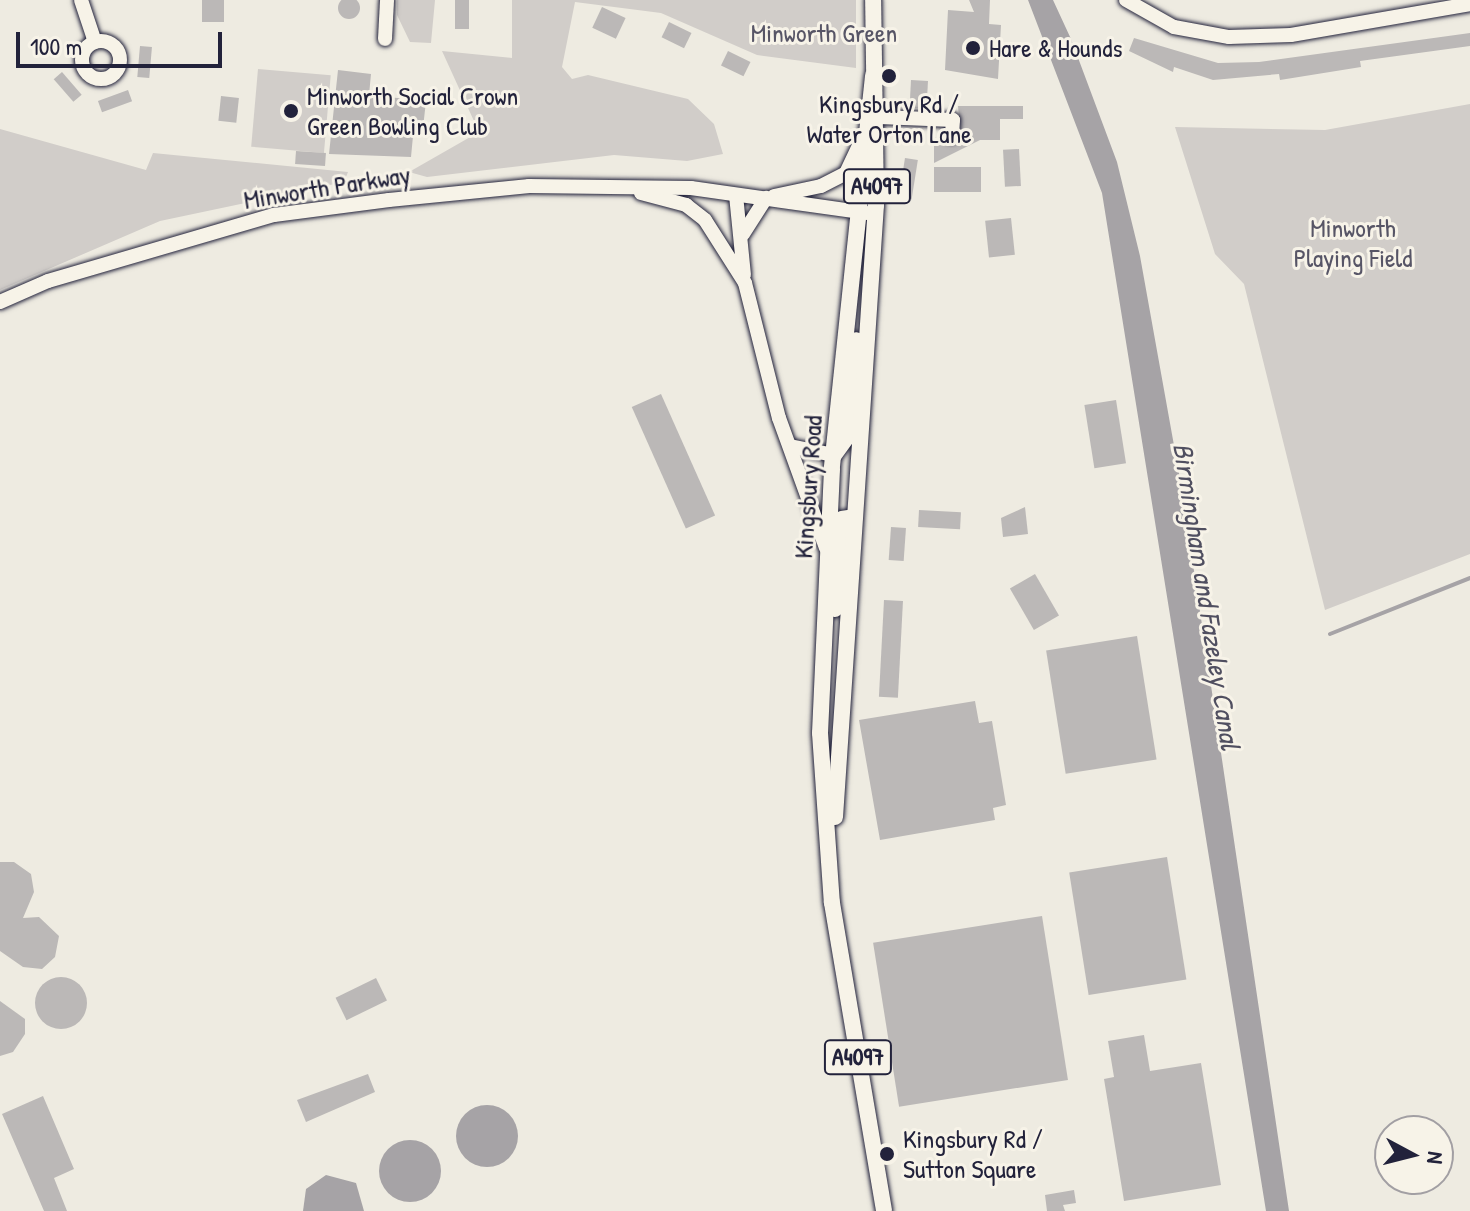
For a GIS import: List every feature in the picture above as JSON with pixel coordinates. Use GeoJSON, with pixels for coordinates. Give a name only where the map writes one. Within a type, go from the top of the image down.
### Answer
{"type":"FeatureCollection","features":[{"type":"Feature","properties":{"kind":"main road","name":"Kingsbury Road"},"geometry":{"type":"LineString","coordinates":[[832,903],[838,714],[876,214],[879,117],[873,76],[873,0]]}},
{"type":"Feature","properties":{"kind":"main road","name":"Kingsbury Road"},"geometry":{"type":"LineString","coordinates":[[873,76],[864,135],[831,487],[820,733],[832,903],[884,1211]]}},
{"type":"Feature","properties":{"kind":"main road"},"geometry":{"type":"LineString","coordinates":[[834,455],[848,436],[857,337],[870,296]]}},
{"type":"Feature","properties":{"kind":"main road"},"geometry":{"type":"LineString","coordinates":[[820,733],[842,519],[855,517],[831,487]]}},
{"type":"Feature","properties":{"kind":"street"},"geometry":{"type":"LineString","coordinates":[[81,0],[95,42]]}},
{"type":"Feature","properties":{"kind":"street"},"geometry":{"type":"LineString","coordinates":[[385,39],[387,0]]}},
{"type":"Feature","properties":{"kind":"street"},"geometry":{"type":"LineString","coordinates":[[1126,0],[1174,27],[1251,38],[1470,4]]}},
{"type":"Feature","properties":{"kind":"street"},"geometry":{"type":"LineString","coordinates":[[879,117],[953,120],[952,136]]}},
{"type":"Feature","properties":{"kind":"street","name":"Minworth Parkway"},"geometry":{"type":"LineString","coordinates":[[766,198],[821,186],[846,173],[864,135]]}},
{"type":"Feature","properties":{"kind":"street","name":"Minworth Parkway"},"geometry":{"type":"LineString","coordinates":[[0,302],[48,281],[274,215],[529,186],[736,195],[876,214]]}},
{"type":"Feature","properties":{"kind":"street","name":"Minworth Parkway"},"geometry":{"type":"LineString","coordinates":[[625,188],[686,205],[705,220],[745,283],[790,446],[827,551]]}},
{"type":"Feature","properties":{"kind":"street"},"geometry":{"type":"LineString","coordinates":[[736,195],[745,283]]}},
{"type":"Feature","properties":{"kind":"street"},"geometry":{"type":"LineString","coordinates":[[741,241],[749,216],[766,198]]}},
{"type":"Feature","properties":{"kind":"street"},"geometry":{"type":"LineString","coordinates":[[790,446],[834,455]]}},
{"type":"Feature","properties":{"kind":"green space"},"geometry":{"type":"Polygon","coordinates":[[[397,0],[435,0],[431,43],[410,42],[397,15],[397,0]]]}},
{"type":"Feature","properties":{"kind":"green space","name":"Minworth Green"},"geometry":{"type":"Polygon","coordinates":[[[512,0],[856,0],[856,68],[757,55],[661,13],[575,2],[562,67],[572,79],[588,75],[688,99],[714,124],[723,154],[687,161],[614,155],[427,177],[409,172],[479,132],[442,51],[512,58],[512,0]]]}},
{"type":"Feature","properties":{"kind":"green space","name":"Minworth Social Crown Green Bowling Club"},"geometry":{"type":"Polygon","coordinates":[[[258,69],[331,75],[324,153],[251,147],[258,69]]]}},
{"type":"Feature","properties":{"kind":"green space","name":"Minworth Playing Field"},"geometry":{"type":"Polygon","coordinates":[[[1470,104],[1470,554],[1325,610],[1244,284],[1215,254],[1175,127],[1325,130],[1470,104]]]}},
{"type":"Feature","properties":{"kind":"green space"},"geometry":{"type":"Polygon","coordinates":[[[0,129],[146,170],[153,153],[348,172],[344,182],[160,221],[0,290],[0,129]]]}},
{"type":"Feature","properties":{"kind":"shaded area"},"geometry":{"type":"Polygon","coordinates":[[[1028,0],[1053,0],[1071,39],[1117,162],[1140,256],[1182,490],[1289,1211],[1266,1211],[1102,193],[1028,0]]]}},
{"type":"Feature","properties":{"kind":"shaded area"},"geometry":{"type":"Polygon","coordinates":[[[487,1105],[499,1107],[509,1114],[516,1124],[516,1148],[509,1158],[499,1165],[487,1167],[475,1165],[465,1158],[458,1148],[456,1136],[458,1124],[465,1114],[475,1107],[487,1105]]]}},
{"type":"Feature","properties":{"kind":"shaded area"},"geometry":{"type":"Polygon","coordinates":[[[410,1140],[422,1142],[432,1149],[439,1159],[439,1183],[432,1193],[422,1200],[410,1202],[398,1200],[388,1193],[381,1183],[379,1171],[381,1159],[388,1149],[398,1142],[410,1140]]]}},
{"type":"Feature","properties":{"kind":"shaded area"},"geometry":{"type":"Polygon","coordinates":[[[326,1175],[356,1183],[364,1211],[303,1211],[306,1189],[326,1175]]]}},
{"type":"Feature","properties":{"kind":"building"},"geometry":{"type":"Polygon","coordinates":[[[349,-3],[357,0],[360,8],[357,16],[349,19],[341,16],[338,8],[341,0],[349,-3]]]}},
{"type":"Feature","properties":{"kind":"building"},"geometry":{"type":"Polygon","coordinates":[[[202,0],[224,0],[224,22],[202,22],[202,0]]]}},
{"type":"Feature","properties":{"kind":"building"},"geometry":{"type":"Polygon","coordinates":[[[455,0],[469,0],[469,29],[455,29],[455,0]]]}},
{"type":"Feature","properties":{"kind":"building","name":"Hare & Hounds"},"geometry":{"type":"Polygon","coordinates":[[[969,0],[990,0],[989,24],[1001,25],[998,79],[945,70],[948,10],[974,12],[969,0]]]}},
{"type":"Feature","properties":{"kind":"building"},"geometry":{"type":"Polygon","coordinates":[[[602,7],[626,18],[616,39],[592,28],[602,7]]]}},
{"type":"Feature","properties":{"kind":"building"},"geometry":{"type":"Polygon","coordinates":[[[669,22],[691,33],[684,48],[662,37],[669,22]]]}},
{"type":"Feature","properties":{"kind":"building"},"geometry":{"type":"Polygon","coordinates":[[[1470,33],[1470,46],[1360,61],[1361,67],[1280,80],[1279,74],[1213,80],[1174,67],[1173,72],[1129,51],[1134,38],[1218,63],[1259,62],[1470,33]]]}},
{"type":"Feature","properties":{"kind":"building"},"geometry":{"type":"Polygon","coordinates":[[[140,46],[152,47],[149,78],[137,77],[140,46]]]}},
{"type":"Feature","properties":{"kind":"building"},"geometry":{"type":"Polygon","coordinates":[[[728,51],[750,62],[743,76],[721,65],[728,51]]]}},
{"type":"Feature","properties":{"kind":"building"},"geometry":{"type":"Polygon","coordinates":[[[338,70],[371,74],[369,95],[426,101],[422,137],[413,136],[411,157],[329,154],[338,70]]]}},
{"type":"Feature","properties":{"kind":"building"},"geometry":{"type":"Polygon","coordinates":[[[62,72],[82,95],[73,102],[54,79],[62,72]]]}},
{"type":"Feature","properties":{"kind":"building"},"geometry":{"type":"Polygon","coordinates":[[[911,80],[928,81],[927,109],[910,108],[911,80]]]}},
{"type":"Feature","properties":{"kind":"building"},"geometry":{"type":"Polygon","coordinates":[[[128,90],[132,101],[102,112],[98,101],[128,90]]]}},
{"type":"Feature","properties":{"kind":"building"},"geometry":{"type":"Polygon","coordinates":[[[221,96],[239,98],[236,123],[218,121],[221,96]]]}},
{"type":"Feature","properties":{"kind":"building"},"geometry":{"type":"Polygon","coordinates":[[[958,106],[1023,106],[1023,119],[1000,119],[1000,140],[980,140],[934,163],[934,137],[951,146],[961,141],[958,106]]]}},
{"type":"Feature","properties":{"kind":"building"},"geometry":{"type":"Polygon","coordinates":[[[1019,149],[1021,186],[1005,187],[1003,150],[1019,149]]]}},
{"type":"Feature","properties":{"kind":"building"},"geometry":{"type":"Polygon","coordinates":[[[296,151],[326,153],[325,166],[295,164],[296,151]]]}},
{"type":"Feature","properties":{"kind":"building"},"geometry":{"type":"Polygon","coordinates":[[[905,158],[918,160],[912,200],[899,198],[905,158]]]}},
{"type":"Feature","properties":{"kind":"building"},"geometry":{"type":"Polygon","coordinates":[[[934,167],[981,167],[981,192],[934,192],[934,167]]]}},
{"type":"Feature","properties":{"kind":"building"},"geometry":{"type":"Polygon","coordinates":[[[1011,218],[1015,255],[989,258],[985,221],[1011,218]]]}},
{"type":"Feature","properties":{"kind":"building"},"geometry":{"type":"Polygon","coordinates":[[[661,394],[715,516],[686,529],[632,407],[661,394]]]}},
{"type":"Feature","properties":{"kind":"building"},"geometry":{"type":"Polygon","coordinates":[[[1116,400],[1126,463],[1094,468],[1084,405],[1116,400]]]}},
{"type":"Feature","properties":{"kind":"building"},"geometry":{"type":"Polygon","coordinates":[[[1025,507],[1028,534],[1003,537],[1001,518],[1025,507]]]}},
{"type":"Feature","properties":{"kind":"building"},"geometry":{"type":"Polygon","coordinates":[[[919,510],[961,512],[960,529],[918,527],[919,510]]]}},
{"type":"Feature","properties":{"kind":"building"},"geometry":{"type":"Polygon","coordinates":[[[891,527],[906,528],[904,561],[889,560],[891,527]]]}},
{"type":"Feature","properties":{"kind":"building"},"geometry":{"type":"Polygon","coordinates":[[[1035,574],[1059,616],[1034,630],[1010,588],[1035,574]]]}},
{"type":"Feature","properties":{"kind":"building"},"geometry":{"type":"Polygon","coordinates":[[[884,600],[903,601],[898,698],[879,697],[884,600]]]}},
{"type":"Feature","properties":{"kind":"building"},"geometry":{"type":"Polygon","coordinates":[[[1137,636],[1157,759],[1066,774],[1046,650],[1137,636]]]}},
{"type":"Feature","properties":{"kind":"building"},"geometry":{"type":"Polygon","coordinates":[[[975,701],[979,723],[992,721],[1006,805],[993,808],[995,820],[880,840],[859,720],[975,701]]]}},
{"type":"Feature","properties":{"kind":"building"},"geometry":{"type":"Polygon","coordinates":[[[1167,857],[1186,979],[1089,995],[1069,872],[1167,857]]]}},
{"type":"Feature","properties":{"kind":"building"},"geometry":{"type":"Polygon","coordinates":[[[0,862],[14,862],[31,874],[34,892],[23,918],[39,917],[59,936],[55,957],[42,969],[23,967],[0,951],[0,862]]]}},
{"type":"Feature","properties":{"kind":"building"},"geometry":{"type":"Polygon","coordinates":[[[1042,916],[1068,1080],[899,1107],[873,943],[1042,916]]]}},
{"type":"Feature","properties":{"kind":"building"},"geometry":{"type":"Polygon","coordinates":[[[61,977],[79,985],[87,1003],[79,1021],[61,1029],[43,1021],[35,1003],[43,985],[61,977]]]}},
{"type":"Feature","properties":{"kind":"building"},"geometry":{"type":"Polygon","coordinates":[[[376,978],[387,1000],[347,1020],[336,998],[376,978]]]}},
{"type":"Feature","properties":{"kind":"building"},"geometry":{"type":"Polygon","coordinates":[[[0,1001],[25,1019],[25,1034],[13,1052],[0,1056],[0,1001]]]}},
{"type":"Feature","properties":{"kind":"building"},"geometry":{"type":"Polygon","coordinates":[[[1144,1035],[1150,1071],[1201,1063],[1221,1185],[1124,1201],[1104,1079],[1114,1077],[1108,1041],[1144,1035]]]}},
{"type":"Feature","properties":{"kind":"building"},"geometry":{"type":"Polygon","coordinates":[[[368,1074],[375,1092],[306,1122],[297,1100],[368,1074]]]}},
{"type":"Feature","properties":{"kind":"building"},"geometry":{"type":"Polygon","coordinates":[[[43,1096],[74,1169],[54,1178],[67,1211],[44,1211],[2,1114],[43,1096]]]}},
{"type":"Feature","properties":{"kind":"building"},"geometry":{"type":"Polygon","coordinates":[[[1074,1190],[1076,1203],[1063,1205],[1065,1211],[1047,1211],[1045,1195],[1074,1190]]]}},
{"type":"Feature","properties":{"kind":"waterway"},"geometry":{"type":"LineString","coordinates":[[1330,634],[1470,578]]}},
{"type":"Feature","properties":{"kind":"place","name":"Hare & Hounds"},"geometry":{"type":"Point","coordinates":[973,48]}},
{"type":"Feature","properties":{"kind":"place","name":"Kingsbury Rd / Water Orton Lane"},"geometry":{"type":"Point","coordinates":[889,76]}},
{"type":"Feature","properties":{"kind":"place","name":"Minworth Social Crown Green Bowling Club"},"geometry":{"type":"Point","coordinates":[291,111]}},
{"type":"Feature","properties":{"kind":"place","name":"Kingsbury Rd / Sutton Square"},"geometry":{"type":"Point","coordinates":[887,1154]}},
{"type":"Feature","properties":{"kind":"water label","name":"Birmingham and Fazeley Canal"},"geometry":{"type":"Point","coordinates":[1207,596]}}]}
